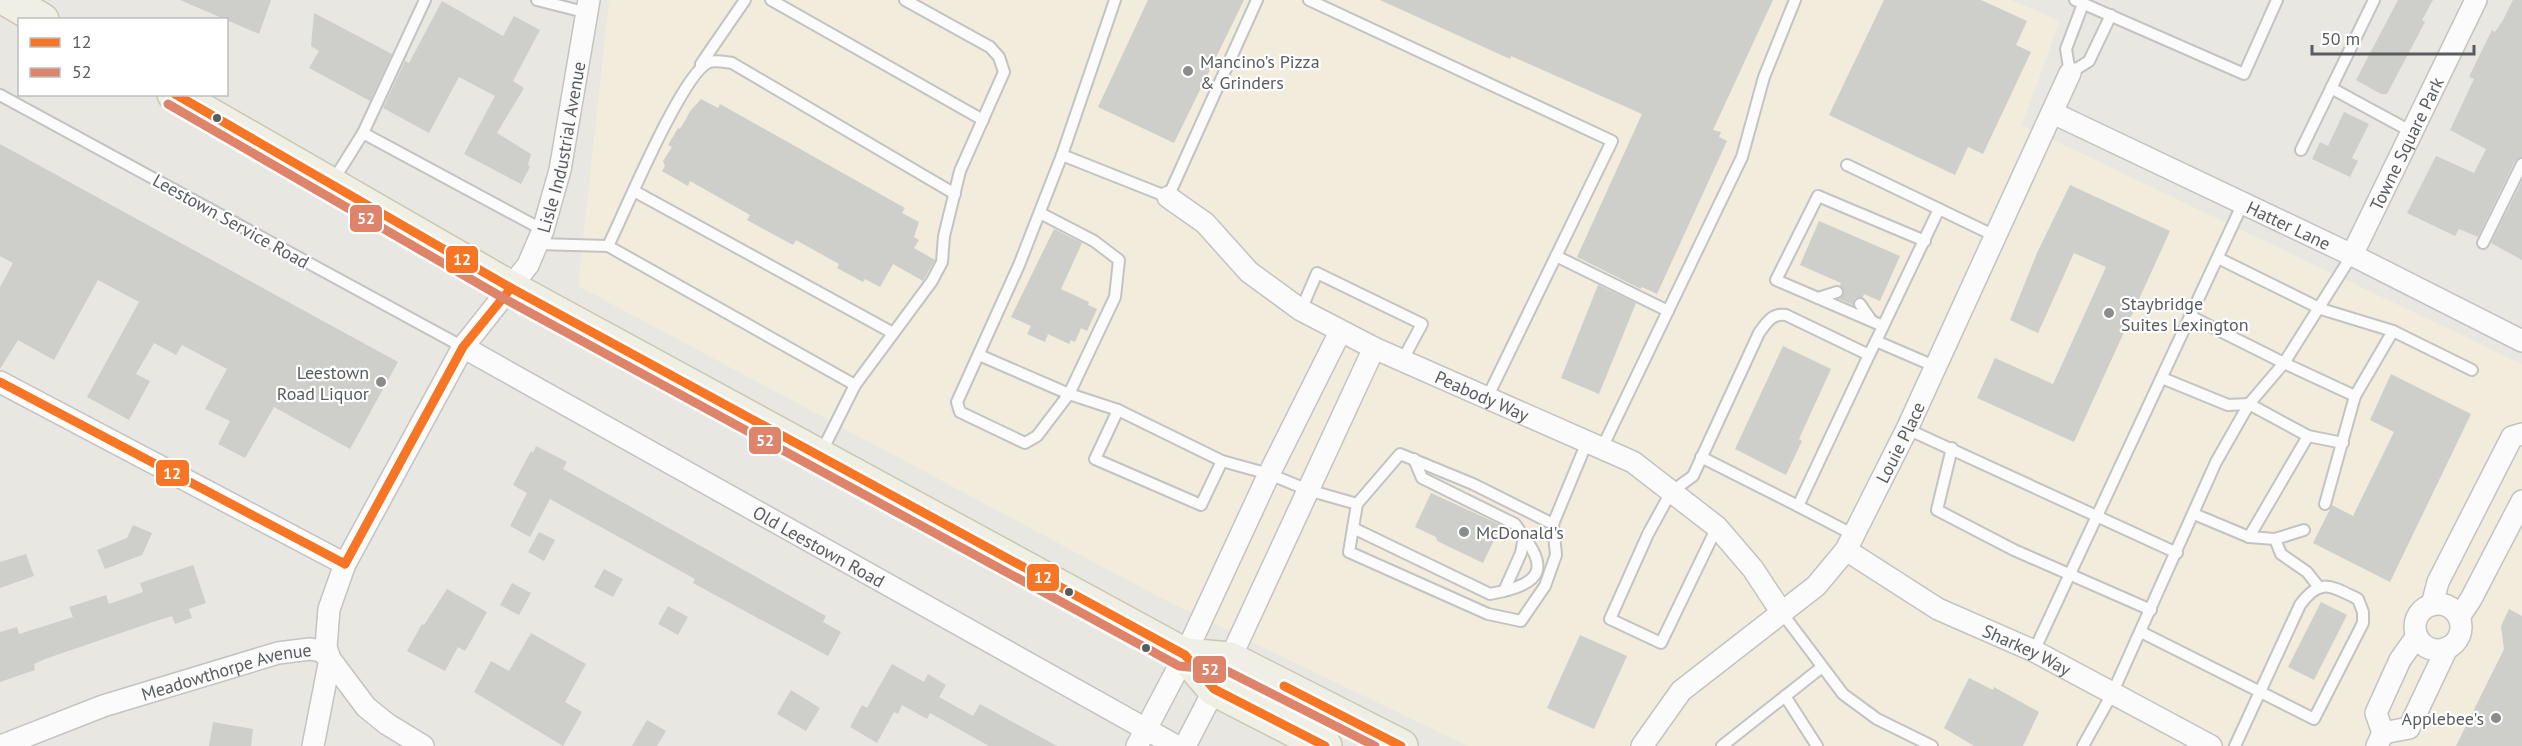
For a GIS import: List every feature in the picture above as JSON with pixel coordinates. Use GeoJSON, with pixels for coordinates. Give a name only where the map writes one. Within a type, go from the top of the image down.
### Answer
{"type":"FeatureCollection","features":[{"type":"Feature","properties":{"kind":"main road"},"geometry":{"type":"LineString","coordinates":[[8,0],[39,18]]}},
{"type":"Feature","properties":{"kind":"main road"},"geometry":{"type":"LineString","coordinates":[[177,96],[511,288],[1185,655],[1214,689],[1325,746]]}},
{"type":"Feature","properties":{"kind":"main road"},"geometry":{"type":"LineString","coordinates":[[1185,655],[1230,658],[1401,746]]}},
{"type":"Feature","properties":{"kind":"street","name":"Towne Square Park"},"geometry":{"type":"LineString","coordinates":[[2352,255],[2476,0]]}},
{"type":"Feature","properties":{"kind":"street","name":"Lisle Industrial Avenue"},"geometry":{"type":"LineString","coordinates":[[314,746],[330,658],[326,647],[329,609],[345,564],[463,347],[528,265],[540,237],[560,170],[588,6]]}},
{"type":"Feature","properties":{"kind":"street","name":"Louie Place"},"geometry":{"type":"LineString","coordinates":[[1642,746],[1680,691],[1816,586],[1850,543],[1907,429],[2070,73]]}},
{"type":"Feature","properties":{"kind":"street","name":"Hatter Lane"},"geometry":{"type":"LineString","coordinates":[[2053,113],[2352,255],[2522,341]]}},
{"type":"Feature","properties":{"kind":"street","name":"Peabody Way"},"geometry":{"type":"LineString","coordinates":[[1168,197],[1205,223],[1249,272],[1301,310],[1340,332],[1402,361],[1633,462],[1717,527],[1753,569],[1782,613]]}},
{"type":"Feature","properties":{"kind":"street"},"geometry":{"type":"LineString","coordinates":[[1141,738],[1185,655],[1269,474],[1340,332]]}},
{"type":"Feature","properties":{"kind":"street","name":"Old Leestown Road"},"geometry":{"type":"LineString","coordinates":[[463,347],[1141,738],[1176,746]]}},
{"type":"Feature","properties":{"kind":"street"},"geometry":{"type":"LineString","coordinates":[[1185,746],[1230,658],[1374,348]]}},
{"type":"Feature","properties":{"kind":"street"},"geometry":{"type":"LineString","coordinates":[[0,382],[345,564]]}},
{"type":"Feature","properties":{"kind":"street"},"geometry":{"type":"LineString","coordinates":[[2432,605],[2438,582],[2512,437],[2522,434]]}},
{"type":"Feature","properties":{"kind":"street"},"geometry":{"type":"LineString","coordinates":[[2459,617],[2471,599],[2522,501]]}},
{"type":"Feature","properties":{"kind":"street","name":"Sharkey Way"},"geometry":{"type":"LineString","coordinates":[[1850,543],[1938,609],[2034,651],[2211,746]]}},
{"type":"Feature","properties":{"kind":"street"},"geometry":{"type":"LineString","coordinates":[[2417,636],[2400,660],[2376,713],[2380,740],[2409,728],[2447,648],[2458,638],[2461,624],[2459,617],[2448,606],[2432,605],[2417,618],[2415,628],[2417,636],[2426,647],[2433,650],[2447,648]]}},
{"type":"Feature","properties":{"kind":"street","name":"Meadowthorpe Avenue"},"geometry":{"type":"LineString","coordinates":[[1,746],[103,706],[278,653],[310,649],[321,651],[330,658],[366,707],[387,724],[423,746]]}},
{"type":"Feature","properties":{"kind":"lane"},"geometry":{"type":"LineString","coordinates":[[331,185],[363,133],[425,0]]}},
{"type":"Feature","properties":{"kind":"lane"},"geometry":{"type":"LineString","coordinates":[[537,0],[588,6]]}},
{"type":"Feature","properties":{"kind":"lane"},"geometry":{"type":"LineString","coordinates":[[609,246],[653,147],[697,71],[745,0]]}},
{"type":"Feature","properties":{"kind":"lane"},"geometry":{"type":"LineString","coordinates":[[771,0],[983,120]]}},
{"type":"Feature","properties":{"kind":"lane"},"geometry":{"type":"LineString","coordinates":[[820,456],[855,385],[932,281],[942,262],[944,236],[960,171],[1004,72],[999,57],[990,47],[919,4],[905,0]]}},
{"type":"Feature","properties":{"kind":"lane"},"geometry":{"type":"LineString","coordinates":[[1040,213],[1094,241],[1119,260],[1115,297],[1069,394],[1037,436],[1025,443],[960,411],[957,402],[1040,213],[1115,0]]}},
{"type":"Feature","properties":{"kind":"lane"},"geometry":{"type":"LineString","coordinates":[[1062,155],[1168,197],[1257,0]]}},
{"type":"Feature","properties":{"kind":"lane"},"geometry":{"type":"LineString","coordinates":[[1309,0],[1612,141],[1487,398]]}},
{"type":"Feature","properties":{"kind":"lane"},"geometry":{"type":"LineString","coordinates":[[1553,524],[1473,484],[1400,454],[1357,504],[1349,552],[1488,614],[1521,621],[1545,586],[1556,555],[1553,524],[1668,311],[1742,157],[1764,77],[1795,0]]}},
{"type":"Feature","properties":{"kind":"lane"},"geometry":{"type":"LineString","coordinates":[[2111,15],[2089,61],[2070,73],[2066,49],[2079,2],[2111,15],[2244,74],[2277,0]]}},
{"type":"Feature","properties":{"kind":"lane"},"geometry":{"type":"LineString","coordinates":[[2301,150],[2374,0]]}},
{"type":"Feature","properties":{"kind":"lane"},"geometry":{"type":"LineString","coordinates":[[697,71],[710,61],[732,63],[955,194]]}},
{"type":"Feature","properties":{"kind":"lane"},"geometry":{"type":"LineString","coordinates":[[2331,88],[2412,132]]}},
{"type":"Feature","properties":{"kind":"lane","name":"Leestown Service Road"},"geometry":{"type":"LineString","coordinates":[[0,95],[463,347]]}},
{"type":"Feature","properties":{"kind":"lane"},"geometry":{"type":"LineString","coordinates":[[363,133],[540,237],[609,246],[855,385]]}},
{"type":"Feature","properties":{"kind":"lane"},"geometry":{"type":"LineString","coordinates":[[2483,243],[2522,164]]}},
{"type":"Feature","properties":{"kind":"lane"},"geometry":{"type":"LineString","coordinates":[[1847,165],[1995,236]]}},
{"type":"Feature","properties":{"kind":"lane"},"geometry":{"type":"LineString","coordinates":[[634,190],[893,333]]}},
{"type":"Feature","properties":{"kind":"lane"},"geometry":{"type":"LineString","coordinates":[[1883,326],[1776,280],[1818,196],[1925,241]]}},
{"type":"Feature","properties":{"kind":"lane"},"geometry":{"type":"LineString","coordinates":[[2034,651],[2243,203]]}},
{"type":"Feature","properties":{"kind":"lane"},"geometry":{"type":"LineString","coordinates":[[1798,506],[1939,209]]}},
{"type":"Feature","properties":{"kind":"lane"},"geometry":{"type":"LineString","coordinates":[[2084,745],[2112,694],[2141,632],[2216,462],[2249,405],[2284,363],[2321,309],[2352,255]]}},
{"type":"Feature","properties":{"kind":"lane"},"geometry":{"type":"LineString","coordinates":[[1556,256],[1668,311]]}},
{"type":"Feature","properties":{"kind":"lane"},"geometry":{"type":"LineString","coordinates":[[2218,258],[2321,309],[2393,332],[2472,370]]}},
{"type":"Feature","properties":{"kind":"lane"},"geometry":{"type":"LineString","coordinates":[[1301,310],[1317,273],[1422,324],[1402,361]]}},
{"type":"Feature","properties":{"kind":"lane"},"geometry":{"type":"LineString","coordinates":[[1818,298],[1837,292]]}},
{"type":"Feature","properties":{"kind":"lane"},"geometry":{"type":"LineString","coordinates":[[1860,304],[1871,320]]}},
{"type":"Feature","properties":{"kind":"lane"},"geometry":{"type":"LineString","coordinates":[[1717,527],[1661,643],[1610,620],[1648,534],[1671,492],[1693,476],[1759,333],[1770,318],[1780,314],[1786,315],[1869,355]]}},
{"type":"Feature","properties":{"kind":"lane"},"geometry":{"type":"LineString","coordinates":[[2190,316],[2355,396]]}},
{"type":"Feature","properties":{"kind":"lane"},"geometry":{"type":"LineString","coordinates":[[2325,504],[2355,396],[2393,332]]}},
{"type":"Feature","properties":{"kind":"lane"},"geometry":{"type":"LineString","coordinates":[[1876,341],[1934,366]]}},
{"type":"Feature","properties":{"kind":"lane"},"geometry":{"type":"LineString","coordinates":[[979,355],[1069,394],[1118,410],[1222,461],[1269,474],[1308,490],[1357,504]]}},
{"type":"Feature","properties":{"kind":"lane"},"geometry":{"type":"LineString","coordinates":[[2162,378],[2228,405],[2249,405],[2308,436],[2343,442]]}},
{"type":"Feature","properties":{"kind":"lane"},"geometry":{"type":"LineString","coordinates":[[1118,410],[1095,459],[1201,505],[1222,461]]}},
{"type":"Feature","properties":{"kind":"lane"},"geometry":{"type":"LineString","coordinates":[[1907,429],[2177,553]]}},
{"type":"Feature","properties":{"kind":"lane"},"geometry":{"type":"LineString","coordinates":[[2249,537],[2308,436]]}},
{"type":"Feature","properties":{"kind":"lane"},"geometry":{"type":"LineString","coordinates":[[1952,448],[1937,510],[2014,550],[2151,610]]}},
{"type":"Feature","properties":{"kind":"lane"},"geometry":{"type":"LineString","coordinates":[[1701,457],[1798,506],[1850,543]]}},
{"type":"Feature","properties":{"kind":"lane"},"geometry":{"type":"LineString","coordinates":[[1353,528],[1490,594],[1522,586],[1533,578],[1537,567],[1537,554],[1515,524],[1422,478],[1414,459]]}},
{"type":"Feature","properties":{"kind":"lane"},"geometry":{"type":"LineString","coordinates":[[2194,514],[2249,537],[2275,540],[2304,530]]}},
{"type":"Feature","properties":{"kind":"lane"},"geometry":{"type":"LineString","coordinates":[[1504,591],[1521,553],[1524,537]]}},
{"type":"Feature","properties":{"kind":"lane"},"geometry":{"type":"LineString","coordinates":[[2275,540],[2281,554],[2307,572],[2318,586]]}},
{"type":"Feature","properties":{"kind":"lane"},"geometry":{"type":"LineString","coordinates":[[2141,632],[2260,692],[2314,718],[2363,623],[2363,612],[2358,599],[2330,586],[2318,586],[2309,592],[2300,604],[2260,692],[2235,746]]}},
{"type":"Feature","properties":{"kind":"lane"},"geometry":{"type":"LineString","coordinates":[[1782,613],[1843,694],[1878,719],[1932,746]]}},
{"type":"Feature","properties":{"kind":"lane"},"geometry":{"type":"LineString","coordinates":[[1722,746],[1822,667]]}},
{"type":"Feature","properties":{"kind":"lane"},"geometry":{"type":"LineString","coordinates":[[1785,696],[1817,746]]}},
{"type":"Feature","properties":{"kind":"shaded area"},"geometry":{"type":"Polygon","coordinates":[[[609,0],[2011,0],[2060,21],[2022,125],[2522,364],[2522,746],[1467,746],[1155,595],[578,286],[609,0]]]}},
{"type":"Feature","properties":{"kind":"building"},"geometry":{"type":"Polygon","coordinates":[[[180,0],[271,0],[259,34],[228,21],[228,18],[222,18],[180,0]]]}},
{"type":"Feature","properties":{"kind":"building"},"geometry":{"type":"Polygon","coordinates":[[[1148,0],[1244,0],[1174,143],[1098,107],[1148,0]]]}},
{"type":"Feature","properties":{"kind":"building"},"geometry":{"type":"Polygon","coordinates":[[[1380,0],[1773,0],[1713,130],[1721,132],[1719,137],[1727,141],[1657,294],[1642,287],[1641,289],[1577,257],[1642,114],[1511,56],[1510,59],[1380,0]]]}},
{"type":"Feature","properties":{"kind":"building"},"geometry":{"type":"Polygon","coordinates":[[[1884,0],[1981,0],[2027,21],[2016,45],[2031,52],[1983,154],[1968,147],[1955,175],[1829,115],[1884,0]]]}},
{"type":"Feature","properties":{"kind":"building"},"geometry":{"type":"Polygon","coordinates":[[[2398,0],[2433,0],[2422,20],[2425,22],[2387,94],[2381,94],[2356,80],[2398,0]]]}},
{"type":"Feature","properties":{"kind":"building"},"geometry":{"type":"Polygon","coordinates":[[[2513,0],[2522,0],[2522,157],[2515,161],[2478,237],[2459,229],[2455,236],[2407,213],[2436,156],[2474,173],[2486,149],[2450,130],[2474,79],[2469,77],[2484,46],[2492,30],[2495,32],[2503,20],[2513,0]]]}},
{"type":"Feature","properties":{"kind":"building"},"geometry":{"type":"Polygon","coordinates":[[[442,1],[503,36],[514,16],[540,30],[513,81],[524,88],[497,133],[531,154],[528,165],[530,167],[521,184],[464,154],[495,96],[459,77],[429,133],[383,108],[405,61],[409,63],[442,1]]]}},
{"type":"Feature","properties":{"kind":"building"},"geometry":{"type":"Polygon","coordinates":[[[314,13],[392,54],[370,101],[309,68],[319,51],[311,46],[314,13]]]}},
{"type":"Feature","properties":{"kind":"building"},"geometry":{"type":"Polygon","coordinates":[[[701,99],[718,108],[720,104],[905,208],[902,213],[919,222],[914,237],[919,240],[914,248],[935,260],[923,281],[893,264],[880,287],[865,279],[863,282],[837,268],[839,264],[796,240],[793,245],[747,220],[750,215],[690,181],[688,186],[662,171],[665,166],[663,161],[672,147],[668,145],[701,99]]]}},
{"type":"Feature","properties":{"kind":"building"},"geometry":{"type":"Polygon","coordinates":[[[2344,112],[2369,124],[2352,158],[2358,161],[2350,177],[2312,159],[2320,142],[2328,146],[2344,112]]]}},
{"type":"Feature","properties":{"kind":"building"},"geometry":{"type":"Polygon","coordinates":[[[0,144],[398,362],[350,449],[274,407],[245,458],[218,444],[230,421],[205,409],[227,369],[182,345],[176,355],[154,343],[136,374],[150,381],[129,420],[87,397],[139,302],[98,280],[54,360],[18,340],[0,369],[0,287],[13,263],[0,256],[0,144]]]}},
{"type":"Feature","properties":{"kind":"building"},"geometry":{"type":"Polygon","coordinates":[[[2522,181],[2522,260],[2491,243],[2522,181]]]}},
{"type":"Feature","properties":{"kind":"building","name":"Staybridge Suites Lexington"},"geometry":{"type":"Polygon","coordinates":[[[2070,185],[2170,231],[2074,442],[1977,398],[1995,358],[2053,384],[2106,267],[2074,253],[2038,333],[2010,320],[2037,253],[2070,185]]]}},
{"type":"Feature","properties":{"kind":"building"},"geometry":{"type":"Polygon","coordinates":[[[1819,221],[1900,256],[1880,301],[1864,294],[1863,297],[1855,298],[1853,305],[1839,299],[1844,293],[1841,283],[1800,265],[1819,221]]]}},
{"type":"Feature","properties":{"kind":"building"},"geometry":{"type":"Polygon","coordinates":[[[1054,229],[1082,243],[1061,289],[1089,302],[1088,305],[1097,309],[1087,331],[1081,328],[1075,342],[1071,340],[1069,344],[1048,334],[1045,342],[1027,334],[1031,326],[1011,317],[1054,229]]]}},
{"type":"Feature","properties":{"kind":"building"},"geometry":{"type":"Polygon","coordinates":[[[1598,285],[1636,303],[1599,394],[1561,378],[1598,285]]]}},
{"type":"Feature","properties":{"kind":"building"},"geometry":{"type":"Polygon","coordinates":[[[1783,346],[1831,369],[1799,439],[1802,441],[1786,475],[1735,449],[1783,346]]]}},
{"type":"Feature","properties":{"kind":"building"},"geometry":{"type":"Polygon","coordinates":[[[2391,374],[2471,414],[2390,582],[2313,543],[2332,505],[2353,516],[2394,432],[2370,420],[2391,374]]]}},
{"type":"Feature","properties":{"kind":"building"},"geometry":{"type":"Polygon","coordinates":[[[536,446],[567,462],[563,469],[826,616],[823,622],[841,632],[828,656],[693,583],[695,579],[550,499],[530,537],[510,526],[527,493],[513,485],[536,446]]]}},
{"type":"Feature","properties":{"kind":"building","name":"McDonald's"},"geometry":{"type":"Polygon","coordinates":[[[1431,493],[1505,527],[1499,540],[1495,538],[1483,563],[1437,541],[1436,537],[1415,527],[1431,493]]]}},
{"type":"Feature","properties":{"kind":"building"},"geometry":{"type":"Polygon","coordinates":[[[133,525],[152,533],[142,555],[105,569],[97,550],[127,538],[133,525]]]}},
{"type":"Feature","properties":{"kind":"building"},"geometry":{"type":"Polygon","coordinates":[[[539,532],[555,540],[544,561],[528,552],[539,532]]]}},
{"type":"Feature","properties":{"kind":"building"},"geometry":{"type":"Polygon","coordinates":[[[26,554],[34,576],[0,588],[0,562],[26,554]]]}},
{"type":"Feature","properties":{"kind":"building"},"geometry":{"type":"Polygon","coordinates":[[[193,565],[206,603],[189,609],[192,618],[175,624],[172,616],[153,622],[45,659],[34,664],[35,670],[0,682],[0,632],[17,627],[19,634],[73,617],[69,607],[106,595],[109,604],[143,592],[140,583],[193,565]]]}},
{"type":"Feature","properties":{"kind":"building"},"geometry":{"type":"Polygon","coordinates":[[[604,569],[623,579],[613,597],[594,587],[604,569]]]}},
{"type":"Feature","properties":{"kind":"building"},"geometry":{"type":"Polygon","coordinates":[[[512,583],[531,593],[519,615],[500,605],[512,583]]]}},
{"type":"Feature","properties":{"kind":"building"},"geometry":{"type":"Polygon","coordinates":[[[447,589],[487,612],[465,651],[458,647],[445,671],[407,651],[422,624],[424,625],[447,589]]]}},
{"type":"Feature","properties":{"kind":"building"},"geometry":{"type":"Polygon","coordinates":[[[2321,602],[2347,615],[2314,680],[2288,667],[2321,602]]]}},
{"type":"Feature","properties":{"kind":"building"},"geometry":{"type":"Polygon","coordinates":[[[668,606],[688,617],[678,635],[658,624],[668,606]]]}},
{"type":"Feature","properties":{"kind":"building","name":"Applebee's"},"geometry":{"type":"Polygon","coordinates":[[[2509,609],[2522,616],[2522,746],[2456,746],[2504,649],[2501,626],[2509,609]]]}},
{"type":"Feature","properties":{"kind":"building"},"geometry":{"type":"Polygon","coordinates":[[[531,633],[586,664],[565,702],[582,712],[563,746],[474,692],[491,661],[509,671],[531,633]]]}},
{"type":"Feature","properties":{"kind":"building"},"geometry":{"type":"Polygon","coordinates":[[[1580,635],[1627,656],[1594,729],[1547,708],[1580,635]]]}},
{"type":"Feature","properties":{"kind":"building"},"geometry":{"type":"Polygon","coordinates":[[[892,664],[924,682],[928,674],[946,685],[939,697],[973,716],[980,704],[1057,746],[989,746],[930,713],[927,719],[902,705],[898,714],[894,712],[877,743],[850,727],[862,705],[867,708],[892,664]]]}},
{"type":"Feature","properties":{"kind":"building"},"geometry":{"type":"Polygon","coordinates":[[[1969,678],[1993,690],[1994,687],[2039,712],[2023,746],[1974,746],[1944,728],[1969,678]]]}},
{"type":"Feature","properties":{"kind":"building"},"geometry":{"type":"Polygon","coordinates":[[[791,690],[820,708],[806,731],[777,714],[791,690]]]}},
{"type":"Feature","properties":{"kind":"building"},"geometry":{"type":"Polygon","coordinates":[[[647,720],[666,731],[657,746],[632,746],[647,720]]]}},
{"type":"Feature","properties":{"kind":"building"},"geometry":{"type":"Polygon","coordinates":[[[213,722],[253,729],[251,746],[209,746],[213,722]]]}},
{"type":"Feature","properties":{"kind":"transit line","name":"12"},"geometry":{"type":"LineString","coordinates":[[178,96],[511,288],[1185,655],[1214,689],[1325,746]]}},
{"type":"Feature","properties":{"kind":"transit line","name":"52"},"geometry":{"type":"LineString","coordinates":[[168,104],[505,299],[1179,666],[1227,671],[1375,746]]}},
{"type":"Feature","properties":{"kind":"transit line","name":"12"},"geometry":{"type":"LineString","coordinates":[[345,564],[463,347],[511,288]]}},
{"type":"Feature","properties":{"kind":"transit line","name":"12"},"geometry":{"type":"LineString","coordinates":[[0,382],[345,564]]}},
{"type":"Feature","properties":{"kind":"transit line","name":"12"},"geometry":{"type":"LineString","coordinates":[[1284,686],[1401,746]]}},
{"type":"Feature","properties":{"kind":"place","name":"Mancino's Pizza & Grinders"},"geometry":{"type":"Point","coordinates":[1188,71]}},
{"type":"Feature","properties":{"kind":"place","name":"Staybridge Suites Lexington"},"geometry":{"type":"Point","coordinates":[2109,313]}},
{"type":"Feature","properties":{"kind":"place","name":"Leestown Road Liquor"},"geometry":{"type":"Point","coordinates":[381,382]}},
{"type":"Feature","properties":{"kind":"place","name":"McDonald's"},"geometry":{"type":"Point","coordinates":[1464,532]}},
{"type":"Feature","properties":{"kind":"place","name":"Applebee's"},"geometry":{"type":"Point","coordinates":[2496,718]}}]}
